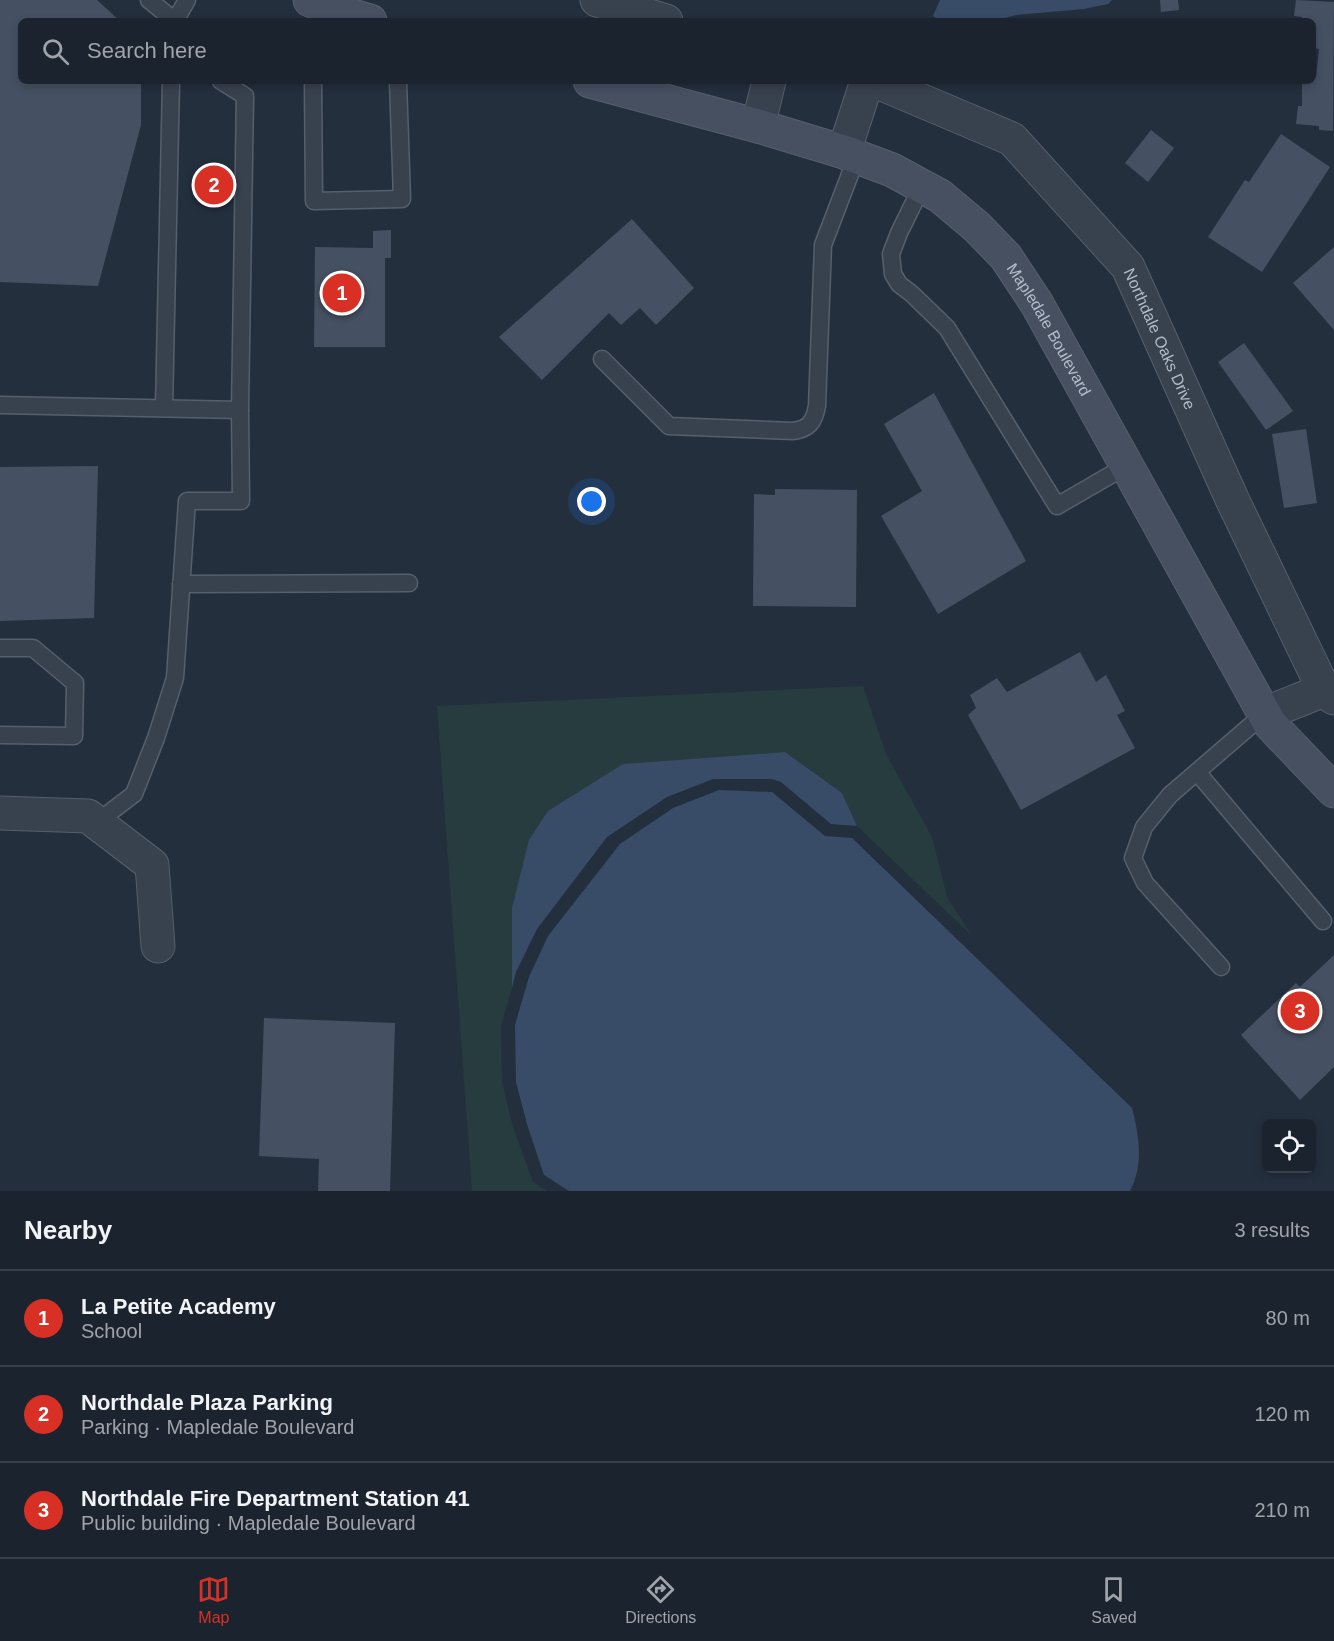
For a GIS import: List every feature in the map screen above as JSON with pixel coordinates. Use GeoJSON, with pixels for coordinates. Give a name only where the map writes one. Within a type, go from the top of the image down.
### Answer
{"type":"FeatureCollection","features":[{"type":"Feature","properties":{"kind":"street"},"geometry":{"type":"LineString","coordinates":[[597,0],[656,18]]}},
{"type":"Feature","properties":{"kind":"street"},"geometry":{"type":"LineString","coordinates":[[315,8],[360,18]]}},
{"type":"Feature","properties":{"kind":"street","name":"Mapledale Boulevard"},"geometry":{"type":"LineString","coordinates":[[601,84],[758,126],[850,154],[892,170],[940,196],[977,227],[1006,257],[1037,304],[1270,724],[1334,791]]}},
{"type":"Feature","properties":{"kind":"street"},"geometry":{"type":"LineString","coordinates":[[758,126],[768,84]]}},
{"type":"Feature","properties":{"kind":"street"},"geometry":{"type":"LineString","coordinates":[[850,154],[866,84]]}},
{"type":"Feature","properties":{"kind":"street","name":"Northdale Oaks Drive"},"geometry":{"type":"LineString","coordinates":[[881,84],[1012,139],[1128,267],[1232,499],[1329,694]]}},
{"type":"Feature","properties":{"kind":"street"},"geometry":{"type":"LineString","coordinates":[[1264,714],[1329,694]]}},
{"type":"Feature","properties":{"kind":"street"},"geometry":{"type":"LineString","coordinates":[[0,813],[88,816],[152,865],[158,946]]}},
{"type":"Feature","properties":{"kind":"lane"},"geometry":{"type":"LineString","coordinates":[[148,0],[171,18]]}},
{"type":"Feature","properties":{"kind":"lane"},"geometry":{"type":"LineString","coordinates":[[177,18],[188,0]]}},
{"type":"Feature","properties":{"kind":"lane"},"geometry":{"type":"LineString","coordinates":[[164,408],[171,84]]}},
{"type":"Feature","properties":{"kind":"lane"},"geometry":{"type":"LineString","coordinates":[[96,823],[134,794],[156,738],[175,678],[187,501],[241,501],[240,410],[245,96],[226,84]]}},
{"type":"Feature","properties":{"kind":"lane"},"geometry":{"type":"LineString","coordinates":[[314,84],[314,201],[402,199],[398,84]]}},
{"type":"Feature","properties":{"kind":"lane"},"geometry":{"type":"LineString","coordinates":[[602,359],[669,426],[793,431],[809,427],[815,419],[817,406],[823,245],[850,154]]}},
{"type":"Feature","properties":{"kind":"lane"},"geometry":{"type":"LineString","coordinates":[[922,186],[891,254],[893,274],[899,284],[947,327],[1057,506],[1126,466]]}},
{"type":"Feature","properties":{"kind":"lane"},"geometry":{"type":"LineString","coordinates":[[0,405],[240,410]]}},
{"type":"Feature","properties":{"kind":"lane"},"geometry":{"type":"LineString","coordinates":[[182,584],[409,583]]}},
{"type":"Feature","properties":{"kind":"lane"},"geometry":{"type":"LineString","coordinates":[[0,648],[33,648],[75,683],[74,736],[0,735]]}},
{"type":"Feature","properties":{"kind":"lane"},"geometry":{"type":"LineString","coordinates":[[1221,967],[1145,883],[1133,858],[1144,827],[1170,795],[1264,714]]}},
{"type":"Feature","properties":{"kind":"lane"},"geometry":{"type":"LineString","coordinates":[[1197,772],[1323,921]]}},
{"type":"Feature","properties":{"kind":"green space"},"geometry":{"type":"Polygon","coordinates":[[[863,686],[886,754],[932,837],[947,897],[972,936],[857,826],[842,793],[785,752],[623,764],[512,908],[512,988],[501,1026],[502,1082],[513,1127],[533,1182],[547,1191],[472,1191],[437,706],[863,686]]]}},
{"type":"Feature","properties":{"kind":"water"},"geometry":{"type":"Polygon","coordinates":[[[940,0],[1112,0],[1108,4],[1084,9],[1006,18],[936,18],[933,16],[940,0]]]}},
{"type":"Feature","properties":{"kind":"water"},"geometry":{"type":"Polygon","coordinates":[[[785,752],[842,793],[857,826],[831,824],[781,782],[772,779],[713,779],[667,797],[607,837],[537,929],[516,972],[512,988],[512,908],[529,840],[548,811],[623,764],[785,752]]]}},
{"type":"Feature","properties":{"kind":"water"},"geometry":{"type":"Polygon","coordinates":[[[719,790],[772,792],[825,836],[852,838],[1132,1108],[1137,1129],[1139,1160],[1130,1191],[569,1191],[544,1175],[516,1082],[515,1025],[529,977],[548,936],[620,844],[673,808],[719,790]]]}},
{"type":"Feature","properties":{"kind":"building"},"geometry":{"type":"Polygon","coordinates":[[[0,0],[97,0],[117,18],[18,18],[18,84],[141,84],[141,125],[98,286],[0,282],[0,0]]]}},
{"type":"Feature","properties":{"kind":"building"},"geometry":{"type":"Polygon","coordinates":[[[1160,0],[1178,0],[1179,10],[1161,12],[1160,0]]]}},
{"type":"Feature","properties":{"kind":"building"},"geometry":{"type":"Polygon","coordinates":[[[1296,0],[1334,2],[1333,131],[1319,130],[1319,126],[1296,124],[1298,106],[1302,106],[1302,84],[1316,84],[1319,49],[1316,48],[1316,18],[1294,16],[1296,0]]]}},
{"type":"Feature","properties":{"kind":"building"},"geometry":{"type":"Polygon","coordinates":[[[1151,130],[1174,148],[1148,182],[1125,163],[1151,130]]]}},
{"type":"Feature","properties":{"kind":"building"},"geometry":{"type":"Polygon","coordinates":[[[1281,134],[1330,167],[1262,272],[1208,237],[1245,180],[1249,182],[1281,134]]]}},
{"type":"Feature","properties":{"kind":"building"},"geometry":{"type":"Polygon","coordinates":[[[632,219],[694,288],[656,325],[640,308],[621,325],[609,313],[542,380],[499,337],[632,219]]]}},
{"type":"Feature","properties":{"kind":"building"},"geometry":{"type":"Polygon","coordinates":[[[391,230],[391,258],[385,258],[385,347],[314,347],[315,247],[373,248],[373,231],[391,230]]]}},
{"type":"Feature","properties":{"kind":"building"},"geometry":{"type":"Polygon","coordinates":[[[1334,247],[1334,330],[1293,283],[1334,247]]]}},
{"type":"Feature","properties":{"kind":"building"},"geometry":{"type":"Polygon","coordinates":[[[1244,343],[1293,411],[1266,430],[1218,362],[1244,343]]]}},
{"type":"Feature","properties":{"kind":"building"},"geometry":{"type":"Polygon","coordinates":[[[934,393],[1026,561],[938,614],[881,516],[922,491],[884,424],[934,393]]]}},
{"type":"Feature","properties":{"kind":"building"},"geometry":{"type":"Polygon","coordinates":[[[1306,429],[1317,503],[1284,508],[1272,434],[1306,429]]]}},
{"type":"Feature","properties":{"kind":"building"},"geometry":{"type":"Polygon","coordinates":[[[98,466],[94,618],[0,621],[0,467],[98,466]]]}},
{"type":"Feature","properties":{"kind":"building"},"geometry":{"type":"Polygon","coordinates":[[[775,489],[857,490],[856,607],[753,606],[754,494],[775,495],[775,489]]]}},
{"type":"Feature","properties":{"kind":"building"},"geometry":{"type":"Polygon","coordinates":[[[1080,652],[1096,682],[1106,675],[1125,711],[1117,715],[1135,748],[1021,810],[968,715],[976,708],[970,695],[997,678],[1007,692],[1080,652]]]}},
{"type":"Feature","properties":{"kind":"building"},"geometry":{"type":"Polygon","coordinates":[[[1334,955],[1334,1067],[1300,1100],[1241,1035],[1296,983],[1300,987],[1334,955]]]}},
{"type":"Feature","properties":{"kind":"building"},"geometry":{"type":"Polygon","coordinates":[[[264,1018],[395,1023],[390,1191],[318,1191],[319,1159],[259,1156],[264,1018]]]}},
{"type":"Feature","properties":{"kind":"place","name":"Northdale Plaza Parking"},"geometry":{"type":"Point","coordinates":[214,185]}},
{"type":"Feature","properties":{"kind":"place","name":"La Petite Academy"},"geometry":{"type":"Point","coordinates":[342,293]}},
{"type":"Feature","properties":{"kind":"place","name":"Northdale Fire Department Station 41"},"geometry":{"type":"Point","coordinates":[1300,1011]}}]}
